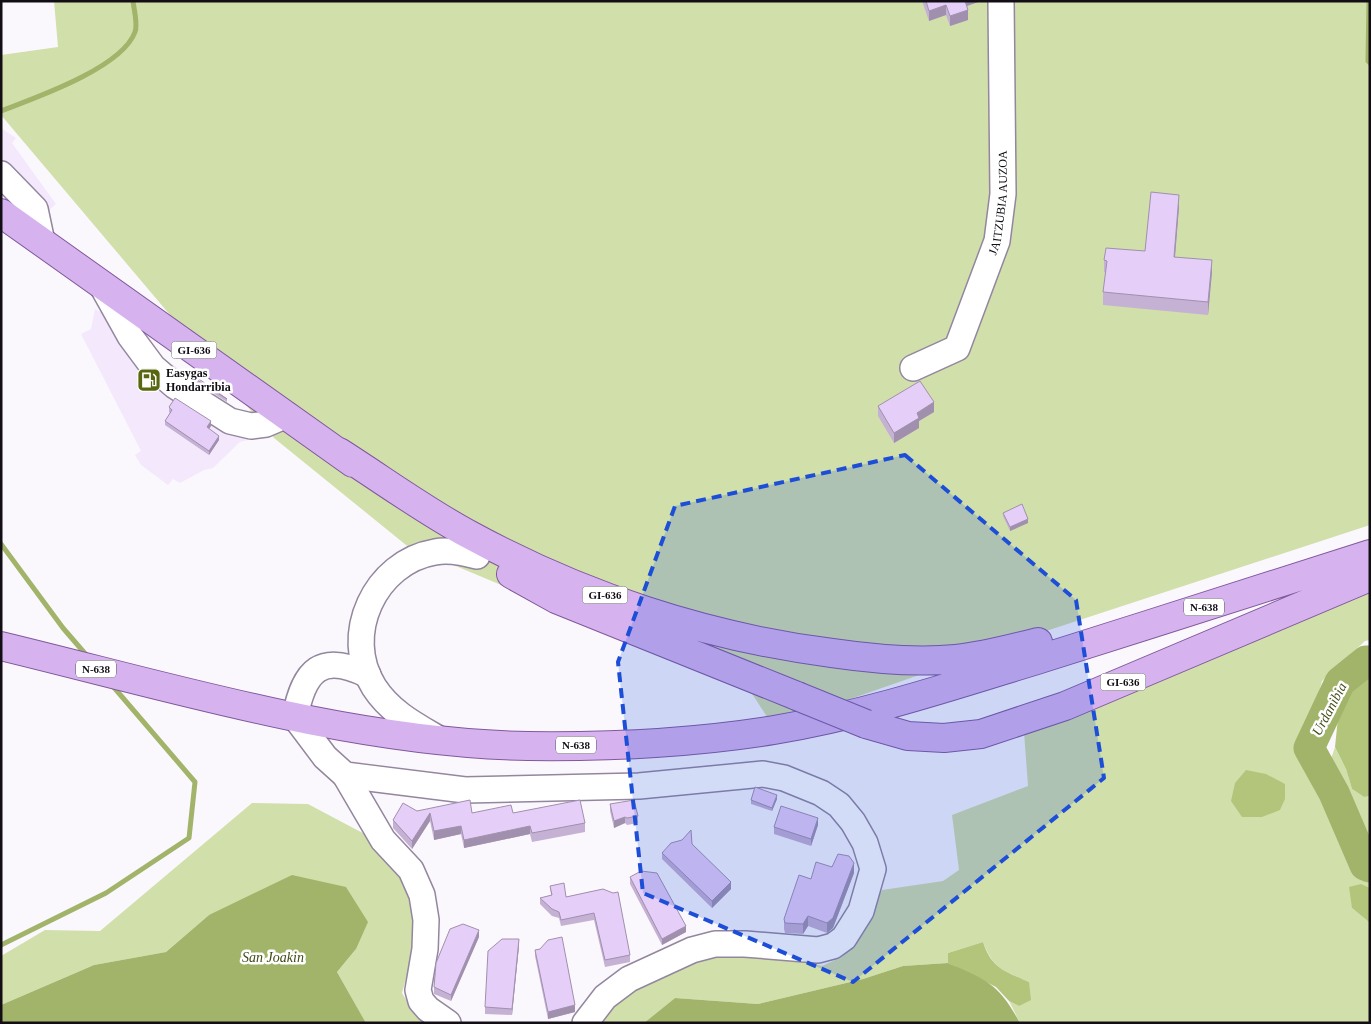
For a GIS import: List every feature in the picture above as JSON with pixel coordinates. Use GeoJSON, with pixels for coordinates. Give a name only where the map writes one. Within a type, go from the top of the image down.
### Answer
{"type":"FeatureCollection","features":[{"type":"Feature","properties":{"kind":"main road","name":"GI-636"},"geometry":{"type":"LineString","coordinates":[[1,213],[339,452],[477,556],[556,600],[866,724],[908,736],[944,738],[989,732],[1065,706],[1370,577]]}},
{"type":"Feature","properties":{"kind":"main road","name":"GI-636"},"geometry":{"type":"LineString","coordinates":[[339,452],[469,534],[541,571],[633,606],[700,627],[794,648],[900,661],[957,659],[1005,650],[1116,622],[1370,537]]}},
{"type":"Feature","properties":{"kind":"main road","name":"N-638"},"geometry":{"type":"LineString","coordinates":[[1,646],[295,717],[357,729],[441,740],[526,746],[651,744],[775,729],[913,699],[1370,554]]}},
{"type":"Feature","properties":{"kind":"main road","name":"N-638"},"geometry":{"type":"LineString","coordinates":[[1038,659],[1116,622]]}},
{"type":"Feature","properties":{"kind":"street","name":"JAITZUBIA AUZOA"},"geometry":{"type":"LineString","coordinates":[[913,368],[957,348],[997,241],[1003,194],[1001,1]]}},
{"type":"Feature","properties":{"kind":"street"},"geometry":{"type":"LineString","coordinates":[[1,174],[35,209],[42,242]]}},
{"type":"Feature","properties":{"kind":"street"},"geometry":{"type":"LineString","coordinates":[[101,284],[130,336],[153,366],[175,386],[230,421],[251,426],[266,424],[287,415]]}},
{"type":"Feature","properties":{"kind":"street"},"geometry":{"type":"LineString","coordinates":[[441,740],[408,722],[391,707],[375,688],[368,675],[361,633],[367,606],[380,583],[404,564],[435,552],[454,552],[477,556]]}},
{"type":"Feature","properties":{"kind":"street"},"geometry":{"type":"LineString","coordinates":[[368,675],[352,667],[329,665],[316,669],[299,695],[295,717],[325,757],[345,775],[383,840],[411,870],[422,895],[426,920],[425,949],[418,990],[421,1001],[428,1009],[448,1023]]}},
{"type":"Feature","properties":{"kind":"street"},"geometry":{"type":"LineString","coordinates":[[345,775],[465,790],[639,786],[763,774],[784,778],[820,794],[839,805],[853,822],[865,843],[873,868],[861,911],[844,938],[833,946],[818,950],[745,944],[715,944],[692,950],[629,979],[605,997],[585,1023]]}},
{"type":"Feature","properties":{"kind":"highlighted area"},"geometry":{"type":"Polygon","coordinates":[[[905,455],[1076,600],[1104,778],[853,982],[643,893],[618,662],[675,506],[905,455]]]}},
{"type":"Feature","properties":{"kind":"shaded area"},"geometry":{"type":"Polygon","coordinates":[[[54,1],[1370,1],[1370,525],[1034,635],[773,726],[749,689],[406,545],[274,438],[1,115],[1,55],[58,47],[54,1]]]}},
{"type":"Feature","properties":{"kind":"shaded area"},"geometry":{"type":"Polygon","coordinates":[[[1,128],[16,138],[12,143],[56,204],[45,214],[13,203],[1,195],[1,128]]]}},
{"type":"Feature","properties":{"kind":"shaded area","name":"Easygas Hondarribia"},"geometry":{"type":"Polygon","coordinates":[[[95,309],[133,329],[151,349],[238,411],[277,432],[240,442],[213,468],[204,470],[180,483],[173,479],[168,485],[141,465],[135,455],[141,451],[81,334],[91,329],[95,309]]]}},
{"type":"Feature","properties":{"kind":"shaded area"},"geometry":{"type":"Polygon","coordinates":[[[1370,591],[1370,640],[1365,641],[1322,681],[1303,753],[1357,870],[1370,878],[1370,888],[1360,884],[1352,908],[1370,923],[1370,1023],[1020,1023],[1009,1001],[1019,1006],[1029,982],[1000,968],[991,958],[983,942],[948,953],[948,963],[903,966],[863,979],[758,1004],[675,998],[644,1023],[594,1023],[634,990],[707,955],[774,954],[822,966],[842,957],[856,942],[882,890],[943,881],[959,870],[952,815],[1028,786],[1024,732],[1370,591]]]}},
{"type":"Feature","properties":{"kind":"shaded area"},"geometry":{"type":"Polygon","coordinates":[[[1370,672],[1370,796],[1364,797],[1352,789],[1346,769],[1335,747],[1338,718],[1348,690],[1370,672]]]}},
{"type":"Feature","properties":{"kind":"shaded area"},"geometry":{"type":"Polygon","coordinates":[[[1335,747],[1346,769],[1352,789],[1364,797],[1370,796],[1370,852],[1362,844],[1329,765],[1335,747]]]}},
{"type":"Feature","properties":{"kind":"shaded area"},"geometry":{"type":"Polygon","coordinates":[[[1246,770],[1266,774],[1285,784],[1285,799],[1280,810],[1262,817],[1242,817],[1231,801],[1235,783],[1246,770]]]}},
{"type":"Feature","properties":{"kind":"shaded area"},"geometry":{"type":"Polygon","coordinates":[[[252,803],[308,804],[374,839],[414,890],[418,935],[402,993],[412,1009],[429,1023],[366,1023],[337,972],[356,949],[209,915],[166,952],[94,965],[1,1005],[1,956],[45,930],[100,931],[252,803]]]}},
{"type":"Feature","properties":{"kind":"shaded area"},"geometry":{"type":"Polygon","coordinates":[[[1361,884],[1370,888],[1370,923],[1352,908],[1349,887],[1361,884]]]}},
{"type":"Feature","properties":{"kind":"shaded area"},"geometry":{"type":"Polygon","coordinates":[[[983,942],[995,964],[1006,972],[1029,982],[1031,1000],[1019,1006],[1009,1001],[996,987],[948,963],[948,953],[983,942]]]}},
{"type":"Feature","properties":{"kind":"water","name":"San Joakin"},"geometry":{"type":"Polygon","coordinates":[[[292,875],[346,887],[368,922],[356,949],[337,972],[366,1023],[1,1023],[1,1005],[94,965],[166,952],[209,915],[292,875]]]}},
{"type":"Feature","properties":{"kind":"water"},"geometry":{"type":"Polygon","coordinates":[[[948,963],[973,974],[991,985],[1005,1000],[1020,1023],[644,1023],[675,998],[758,1004],[863,979],[903,966],[948,963]]]}},
{"type":"Feature","properties":{"kind":"building"},"geometry":{"type":"Polygon","coordinates":[[[926,1],[965,1],[968,10],[950,16],[946,5],[929,11],[926,1]]]}},
{"type":"Feature","properties":{"kind":"building"},"geometry":{"type":"Polygon","coordinates":[[[1151,192],[1179,195],[1174,257],[1212,260],[1208,302],[1103,292],[1107,261],[1104,260],[1106,248],[1145,251],[1151,192]]]}},
{"type":"Feature","properties":{"kind":"building"},"geometry":{"type":"Polygon","coordinates":[[[192,374],[227,399],[191,376],[192,374]]]}},
{"type":"Feature","properties":{"kind":"building"},"geometry":{"type":"Polygon","coordinates":[[[920,381],[934,402],[917,413],[919,418],[894,433],[878,406],[920,381]]]}},
{"type":"Feature","properties":{"kind":"building"},"geometry":{"type":"Polygon","coordinates":[[[175,398],[211,421],[207,427],[219,436],[209,451],[165,421],[172,410],[169,407],[175,398]]]}},
{"type":"Feature","properties":{"kind":"building"},"geometry":{"type":"Polygon","coordinates":[[[1022,504],[1028,519],[1010,527],[1003,513],[1022,504]]]}},
{"type":"Feature","properties":{"kind":"building"},"geometry":{"type":"Polygon","coordinates":[[[755,787],[777,795],[772,808],[751,800],[755,787]]]}},
{"type":"Feature","properties":{"kind":"building"},"geometry":{"type":"Polygon","coordinates":[[[470,800],[472,813],[511,805],[513,813],[580,800],[585,823],[532,833],[530,826],[464,840],[461,826],[434,831],[430,813],[412,841],[393,820],[403,803],[417,811],[470,800]]]}},
{"type":"Feature","properties":{"kind":"building"},"geometry":{"type":"Polygon","coordinates":[[[634,800],[638,816],[625,817],[614,821],[610,804],[634,800]]]}},
{"type":"Feature","properties":{"kind":"building"},"geometry":{"type":"Polygon","coordinates":[[[781,806],[818,818],[811,839],[774,827],[781,806]]]}},
{"type":"Feature","properties":{"kind":"building"},"geometry":{"type":"Polygon","coordinates":[[[691,830],[692,844],[731,882],[712,901],[662,853],[671,843],[682,840],[691,830]]]}},
{"type":"Feature","properties":{"kind":"building"},"geometry":{"type":"Polygon","coordinates":[[[838,854],[849,856],[854,863],[833,918],[827,923],[808,916],[803,924],[785,923],[784,919],[799,875],[811,879],[816,862],[832,867],[838,854]]]}},
{"type":"Feature","properties":{"kind":"building"},"geometry":{"type":"Polygon","coordinates":[[[641,871],[657,873],[686,926],[662,939],[630,877],[641,871]]]}},
{"type":"Feature","properties":{"kind":"building"},"geometry":{"type":"Polygon","coordinates":[[[564,883],[566,897],[603,889],[613,893],[618,892],[630,955],[605,960],[594,913],[561,920],[559,912],[552,909],[540,898],[552,895],[550,886],[564,883]]]}},
{"type":"Feature","properties":{"kind":"building"},"geometry":{"type":"Polygon","coordinates":[[[463,924],[479,930],[451,995],[434,987],[436,963],[450,929],[463,924]]]}},
{"type":"Feature","properties":{"kind":"building"},"geometry":{"type":"Polygon","coordinates":[[[562,937],[575,1005],[548,1012],[535,950],[540,949],[548,940],[562,937]]]}},
{"type":"Feature","properties":{"kind":"building"},"geometry":{"type":"Polygon","coordinates":[[[502,939],[519,939],[512,1009],[485,1007],[488,951],[502,939]]]}},
{"type":"Feature","properties":{"kind":"waterway"},"geometry":{"type":"LineString","coordinates":[[1,111],[55,90],[113,58],[127,45],[135,32],[136,21],[133,1]]}},
{"type":"Feature","properties":{"kind":"waterway"},"geometry":{"type":"LineString","coordinates":[[1369,1],[1368,61],[1370,63]]}},
{"type":"Feature","properties":{"kind":"waterway"},"geometry":{"type":"LineString","coordinates":[[1,544],[63,628],[88,657]]}},
{"type":"Feature","properties":{"kind":"waterway","name":"Urdanibia"},"geometry":{"type":"LineString","coordinates":[[1370,661],[1366,661],[1340,682],[1309,748],[1334,793],[1365,865],[1370,867]]}},
{"type":"Feature","properties":{"kind":"waterway"},"geometry":{"type":"LineString","coordinates":[[1,945],[106,893],[189,838],[195,782],[111,684]]}},
{"type":"Feature","properties":{"kind":"place","name":"Easygas Hondarribia"},"geometry":{"type":"Point","coordinates":[149,380]}}]}
